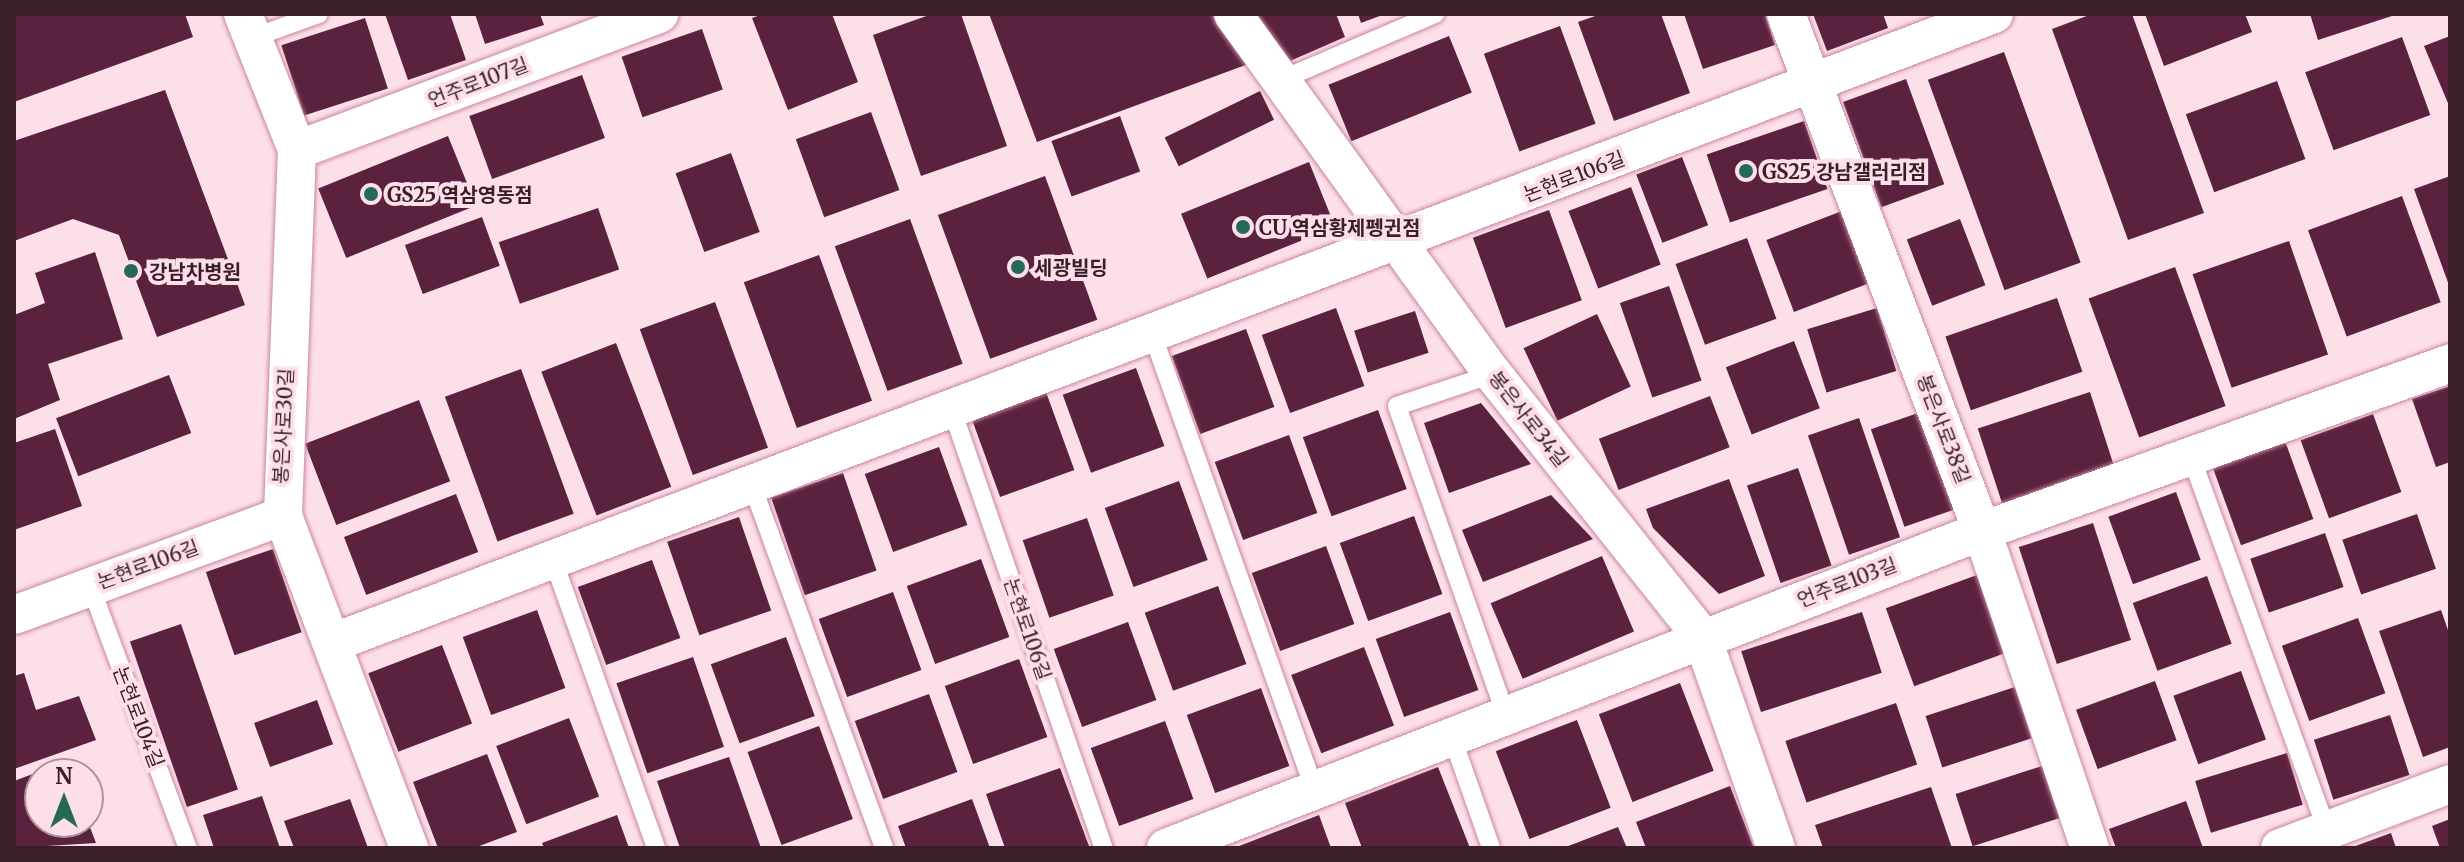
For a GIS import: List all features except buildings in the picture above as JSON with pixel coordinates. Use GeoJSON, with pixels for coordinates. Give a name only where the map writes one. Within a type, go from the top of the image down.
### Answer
{"type":"FeatureCollection","features":[{"type":"Feature","properties":{"kind":"street","name":"언주로107길"},"geometry":{"type":"LineString","coordinates":[[297,150],[659,14]]}},
{"type":"Feature","properties":{"kind":"street","name":"봉은사로34길"},"geometry":{"type":"LineString","coordinates":[[1233,14],[1402,241],[1493,374],[1702,637],[1776,848]]}},
{"type":"Feature","properties":{"kind":"street","name":"봉은사로38길"},"geometry":{"type":"LineString","coordinates":[[1786,14],[1982,531],[2090,848]]}},
{"type":"Feature","properties":{"kind":"street","name":"논현로106길"},"geometry":{"type":"LineString","coordinates":[[332,643],[551,554],[752,485],[1153,336],[1994,14]]}},
{"type":"Feature","properties":{"kind":"street","name":"봉은사로30길"},"geometry":{"type":"LineString","coordinates":[[248,26],[297,150],[283,516],[409,848]]}},
{"type":"Feature","properties":{"kind":"street","name":"언주로103길"},"geometry":{"type":"LineString","coordinates":[[1189,844],[1702,637],[2190,454],[2450,363]]}},
{"type":"Feature","properties":{"kind":"street","name":"논현로106길"},"geometry":{"type":"LineString","coordinates":[[14,615],[283,516]]}},
{"type":"Feature","properties":{"kind":"street"},"geometry":{"type":"LineString","coordinates":[[2280,848],[2450,784]]}},
{"type":"Feature","properties":{"kind":"lane","name":"봉은사로30길"},"geometry":{"type":"LineString","coordinates":[[248,26],[319,14]]}},
{"type":"Feature","properties":{"kind":"lane"},"geometry":{"type":"LineString","coordinates":[[1281,80],[1435,14]]}},
{"type":"Feature","properties":{"kind":"lane"},"geometry":{"type":"LineString","coordinates":[[1153,336],[1315,791]]}},
{"type":"Feature","properties":{"kind":"lane"},"geometry":{"type":"LineString","coordinates":[[1493,374],[1397,406],[1506,716]]}},
{"type":"Feature","properties":{"kind":"lane","name":"논현로106길"},"geometry":{"type":"LineString","coordinates":[[952,410],[1104,848]]}},
{"type":"Feature","properties":{"kind":"lane"},"geometry":{"type":"LineString","coordinates":[[2190,454],[2327,830]]}},
{"type":"Feature","properties":{"kind":"lane"},"geometry":{"type":"LineString","coordinates":[[752,485],[884,848]]}},
{"type":"Feature","properties":{"kind":"lane"},"geometry":{"type":"LineString","coordinates":[[551,554],[656,848]]}},
{"type":"Feature","properties":{"kind":"lane","name":"논현로104길"},"geometry":{"type":"LineString","coordinates":[[90,585],[188,848]]}},
{"type":"Feature","properties":{"kind":"lane"},"geometry":{"type":"LineString","coordinates":[[1452,737],[1491,848]]}},
{"type":"Feature","properties":{"kind":"place","name":"GS25 강남갤러리점"},"geometry":{"type":"Point","coordinates":[1746,171]}},
{"type":"Feature","properties":{"kind":"place","name":"GS25 역삼영동점"},"geometry":{"type":"Point","coordinates":[371,194]}},
{"type":"Feature","properties":{"kind":"place","name":"CU 역삼황제펭귄점"},"geometry":{"type":"Point","coordinates":[1243,227]}},
{"type":"Feature","properties":{"kind":"place","name":"세광빌딩"},"geometry":{"type":"Point","coordinates":[1018,267]}},
{"type":"Feature","properties":{"kind":"place","name":"강남차병원"},"geometry":{"type":"Point","coordinates":[131,271]}}]}
